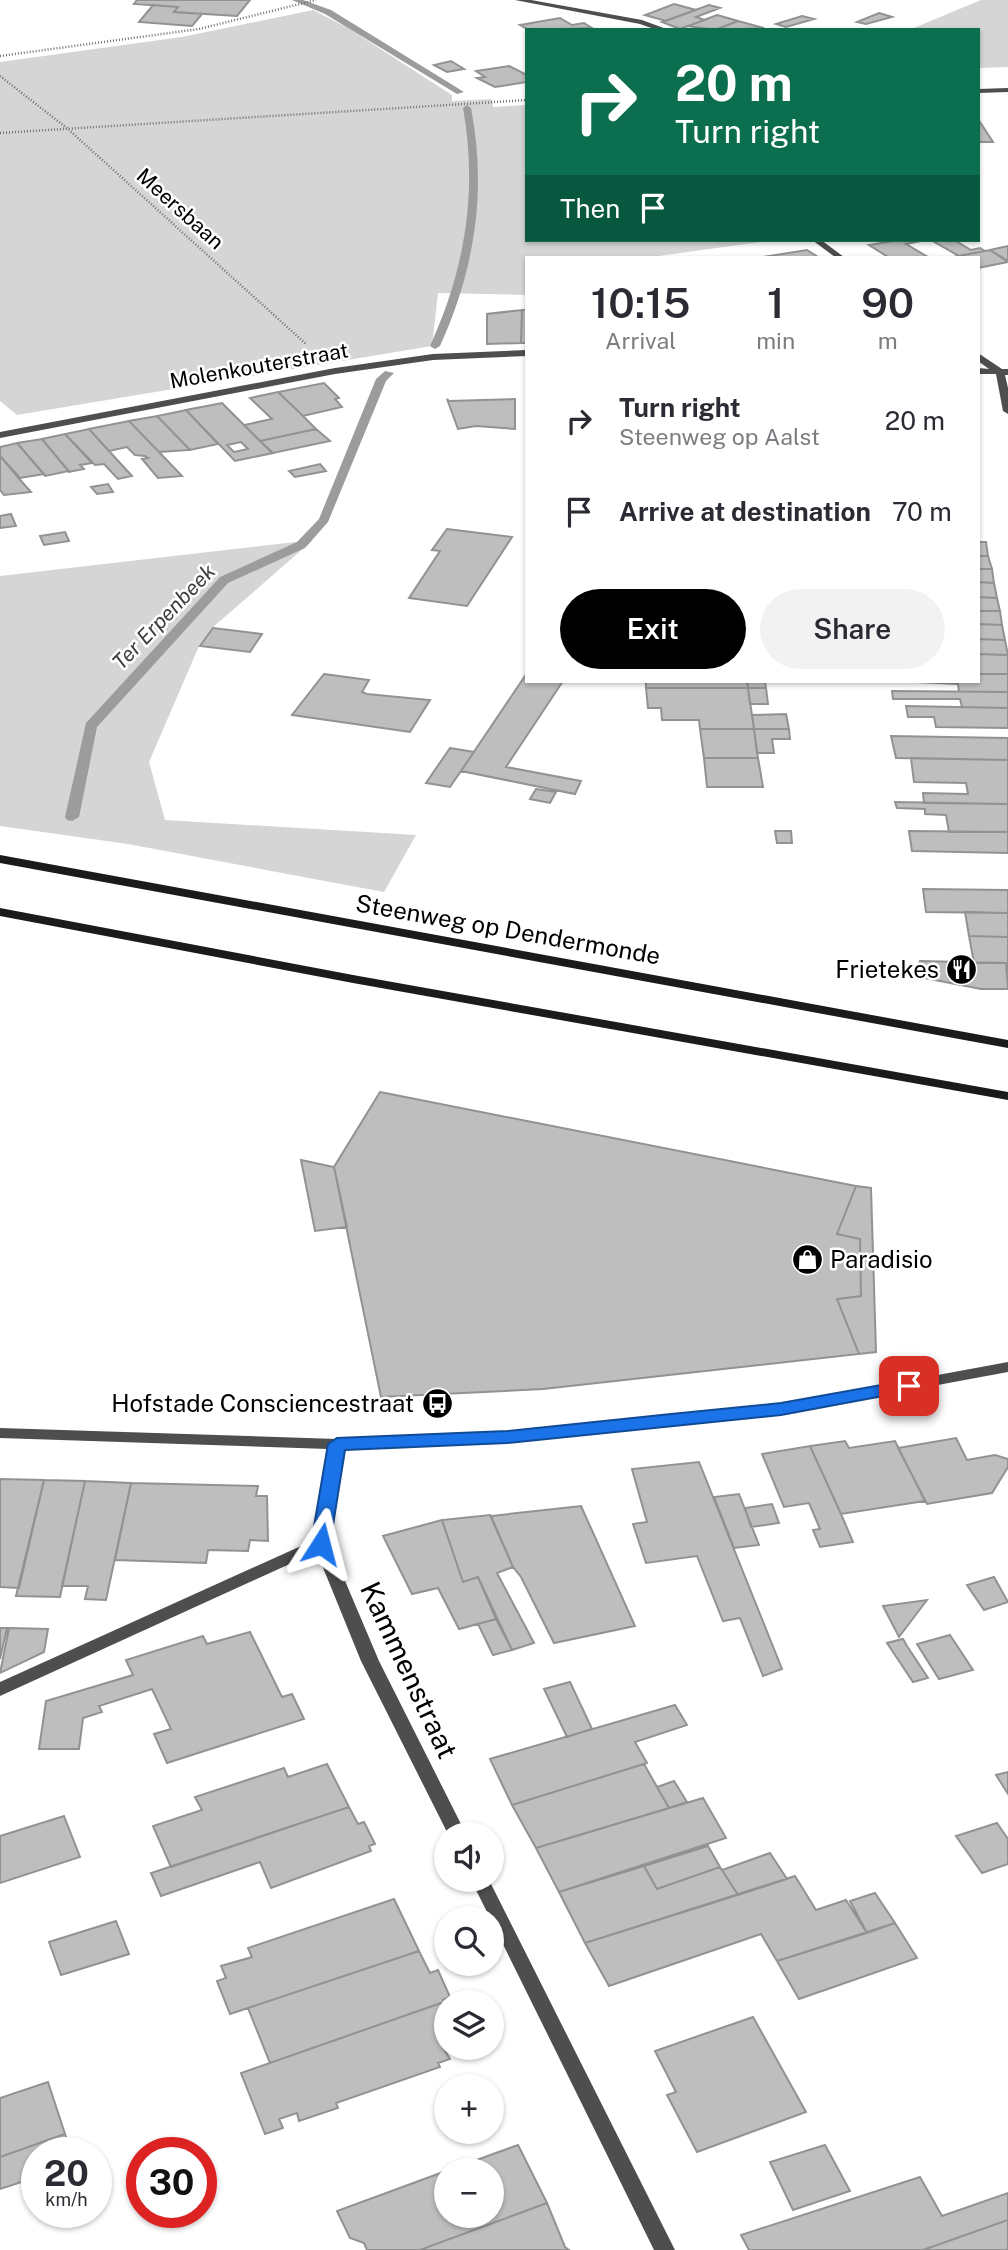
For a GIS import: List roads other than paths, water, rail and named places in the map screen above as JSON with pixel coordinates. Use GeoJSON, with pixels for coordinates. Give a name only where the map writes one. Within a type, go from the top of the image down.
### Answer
{"type":"FeatureCollection","features":[{"type":"Feature","properties":{"kind":"main road","name":"Steenweg op Dendermonde"},"geometry":{"type":"LineString","coordinates":[[0,859],[1008,1044]]}},
{"type":"Feature","properties":{"kind":"main road"},"geometry":{"type":"LineString","coordinates":[[0,912],[353,979],[1008,1096]]}},
{"type":"Feature","properties":{"kind":"street"},"geometry":{"type":"LineString","coordinates":[[519,0],[642,22],[659,28]]}},
{"type":"Feature","properties":{"kind":"street"},"geometry":{"type":"LineString","coordinates":[[980,91],[1008,90]]}},
{"type":"Feature","properties":{"kind":"street"},"geometry":{"type":"LineString","coordinates":[[819,242],[839,256]]}},
{"type":"Feature","properties":{"kind":"street","name":"Molenkouterstraat"},"geometry":{"type":"LineString","coordinates":[[0,435],[335,371],[433,357],[525,353]]}},
{"type":"Feature","properties":{"kind":"street"},"geometry":{"type":"LineString","coordinates":[[980,357],[1004,372]]}},
{"type":"Feature","properties":{"kind":"street"},"geometry":{"type":"LineString","coordinates":[[980,371],[1004,372]]}},
{"type":"Feature","properties":{"kind":"street"},"geometry":{"type":"LineString","coordinates":[[1004,372],[1008,411]]}},
{"type":"Feature","properties":{"kind":"street"},"geometry":{"type":"LineString","coordinates":[[0,1433],[337,1444],[507,1437],[781,1409],[1008,1367]]}},
{"type":"Feature","properties":{"kind":"street"},"geometry":{"type":"LineString","coordinates":[[0,1689],[321,1544],[337,1444]]}},
{"type":"Feature","properties":{"kind":"street","name":"Kammenstraat"},"geometry":{"type":"LineString","coordinates":[[321,1544],[370,1661],[451,1822]]}},
{"type":"Feature","properties":{"kind":"street"},"geometry":{"type":"LineString","coordinates":[[486,1892],[665,2250]]}},
{"type":"Feature","properties":{"kind":"waterway","name":"Ter Erpenbeek"},"geometry":{"type":"LineString","coordinates":[[296,0],[328,12],[460,92]]}},
{"type":"Feature","properties":{"kind":"waterway","name":"Ter Erpenbeek"},"geometry":{"type":"LineString","coordinates":[[435,346],[458,290],[472,230],[475,168],[473,137],[467,108]]}},
{"type":"Feature","properties":{"kind":"waterway","name":"Ter Erpenbeek"},"geometry":{"type":"LineString","coordinates":[[72,817],[91,726],[224,580],[301,545],[324,520],[381,379],[389,373]]}},
{"type":"Feature","properties":{"kind":"place","name":"Frietekes"},"geometry":{"type":"Point","coordinates":[962,970]}},
{"type":"Feature","properties":{"kind":"place","name":"Paradisio"},"geometry":{"type":"Point","coordinates":[807,1260]}},
{"type":"Feature","properties":{"kind":"place","name":"Hofstade Consciencestraat"},"geometry":{"type":"Point","coordinates":[437,1404]}}]}
